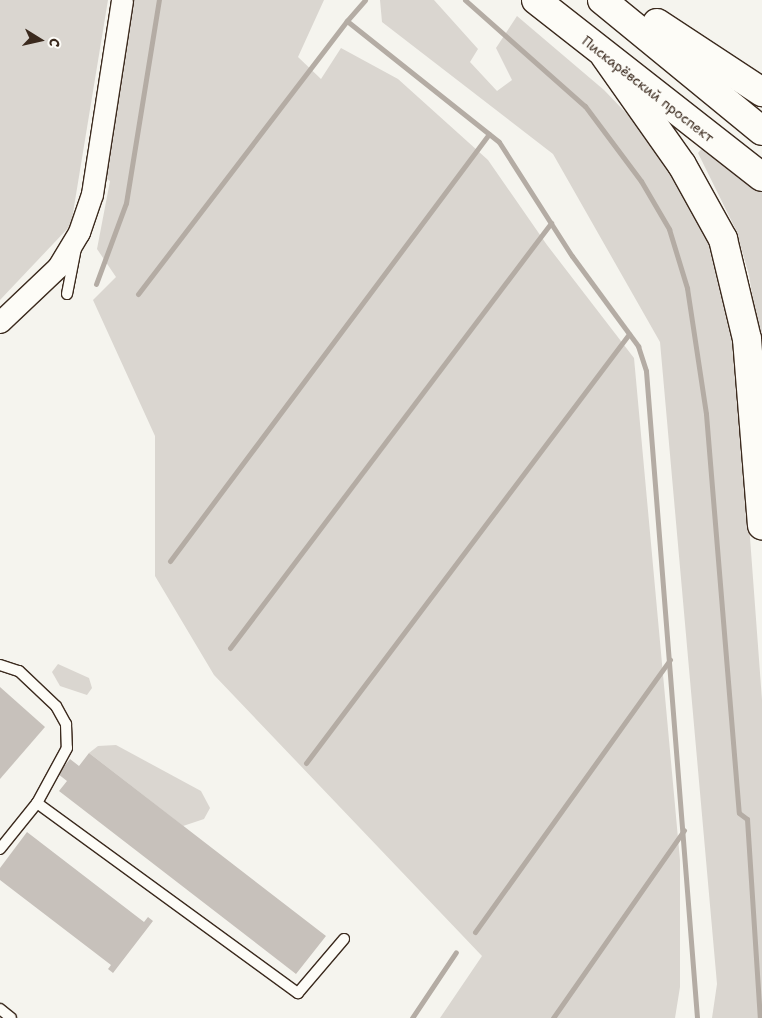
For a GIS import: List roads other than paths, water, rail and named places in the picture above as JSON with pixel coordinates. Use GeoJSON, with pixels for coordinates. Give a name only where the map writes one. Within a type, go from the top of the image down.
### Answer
{"type":"FeatureCollection","features":[{"type":"Feature","properties":{"kind":"main road","name":"Пискарёвский проспект"},"geometry":{"type":"LineString","coordinates":[[536,0],[604,56],[762,177]]}},
{"type":"Feature","properties":{"kind":"main road"},"geometry":{"type":"LineString","coordinates":[[606,3],[655,22],[762,92]]}},
{"type":"Feature","properties":{"kind":"main road"},"geometry":{"type":"LineString","coordinates":[[606,3],[762,131]]}},
{"type":"Feature","properties":{"kind":"main road"},"geometry":{"type":"LineString","coordinates":[[604,56],[682,164],[722,239],[747,340],[762,525]]}},
{"type":"Feature","properties":{"kind":"street"},"geometry":{"type":"LineString","coordinates":[[0,322],[58,267],[79,232],[92,194],[122,0]]}},
{"type":"Feature","properties":{"kind":"lane"},"geometry":{"type":"LineString","coordinates":[[68,294],[79,232]]}},
{"type":"Feature","properties":{"kind":"lane"},"geometry":{"type":"LineString","coordinates":[[0,664],[19,671],[56,706],[66,724],[67,748],[37,803],[0,849]]}},
{"type":"Feature","properties":{"kind":"lane"},"geometry":{"type":"LineString","coordinates":[[37,803],[298,993],[344,939]]}},
{"type":"Feature","properties":{"kind":"lane"},"geometry":{"type":"LineString","coordinates":[[0,1009],[11,1018]]}},
{"type":"Feature","properties":{"kind":"waterway"},"geometry":{"type":"LineString","coordinates":[[96,284],[126,203],[159,0]]}},
{"type":"Feature","properties":{"kind":"waterway"},"geometry":{"type":"LineString","coordinates":[[365,0],[347,21],[499,142],[572,256],[638,346],[646,371],[697,1018]]}},
{"type":"Feature","properties":{"kind":"waterway"},"geometry":{"type":"LineString","coordinates":[[465,0],[585,106],[641,181],[669,229],[687,288],[706,414],[739,813],[747,819],[760,1018]]}},
{"type":"Feature","properties":{"kind":"waterway"},"geometry":{"type":"LineString","coordinates":[[138,294],[347,21]]}},
{"type":"Feature","properties":{"kind":"waterway"},"geometry":{"type":"LineString","coordinates":[[170,561],[489,134]]}},
{"type":"Feature","properties":{"kind":"waterway"},"geometry":{"type":"LineString","coordinates":[[230,648],[551,223]]}},
{"type":"Feature","properties":{"kind":"waterway"},"geometry":{"type":"LineString","coordinates":[[306,763],[629,334]]}},
{"type":"Feature","properties":{"kind":"waterway"},"geometry":{"type":"LineString","coordinates":[[475,932],[670,660]]}},
{"type":"Feature","properties":{"kind":"waterway"},"geometry":{"type":"LineString","coordinates":[[553,1018],[684,830]]}},
{"type":"Feature","properties":{"kind":"waterway"},"geometry":{"type":"LineString","coordinates":[[412,1018],[456,952]]}}]}
